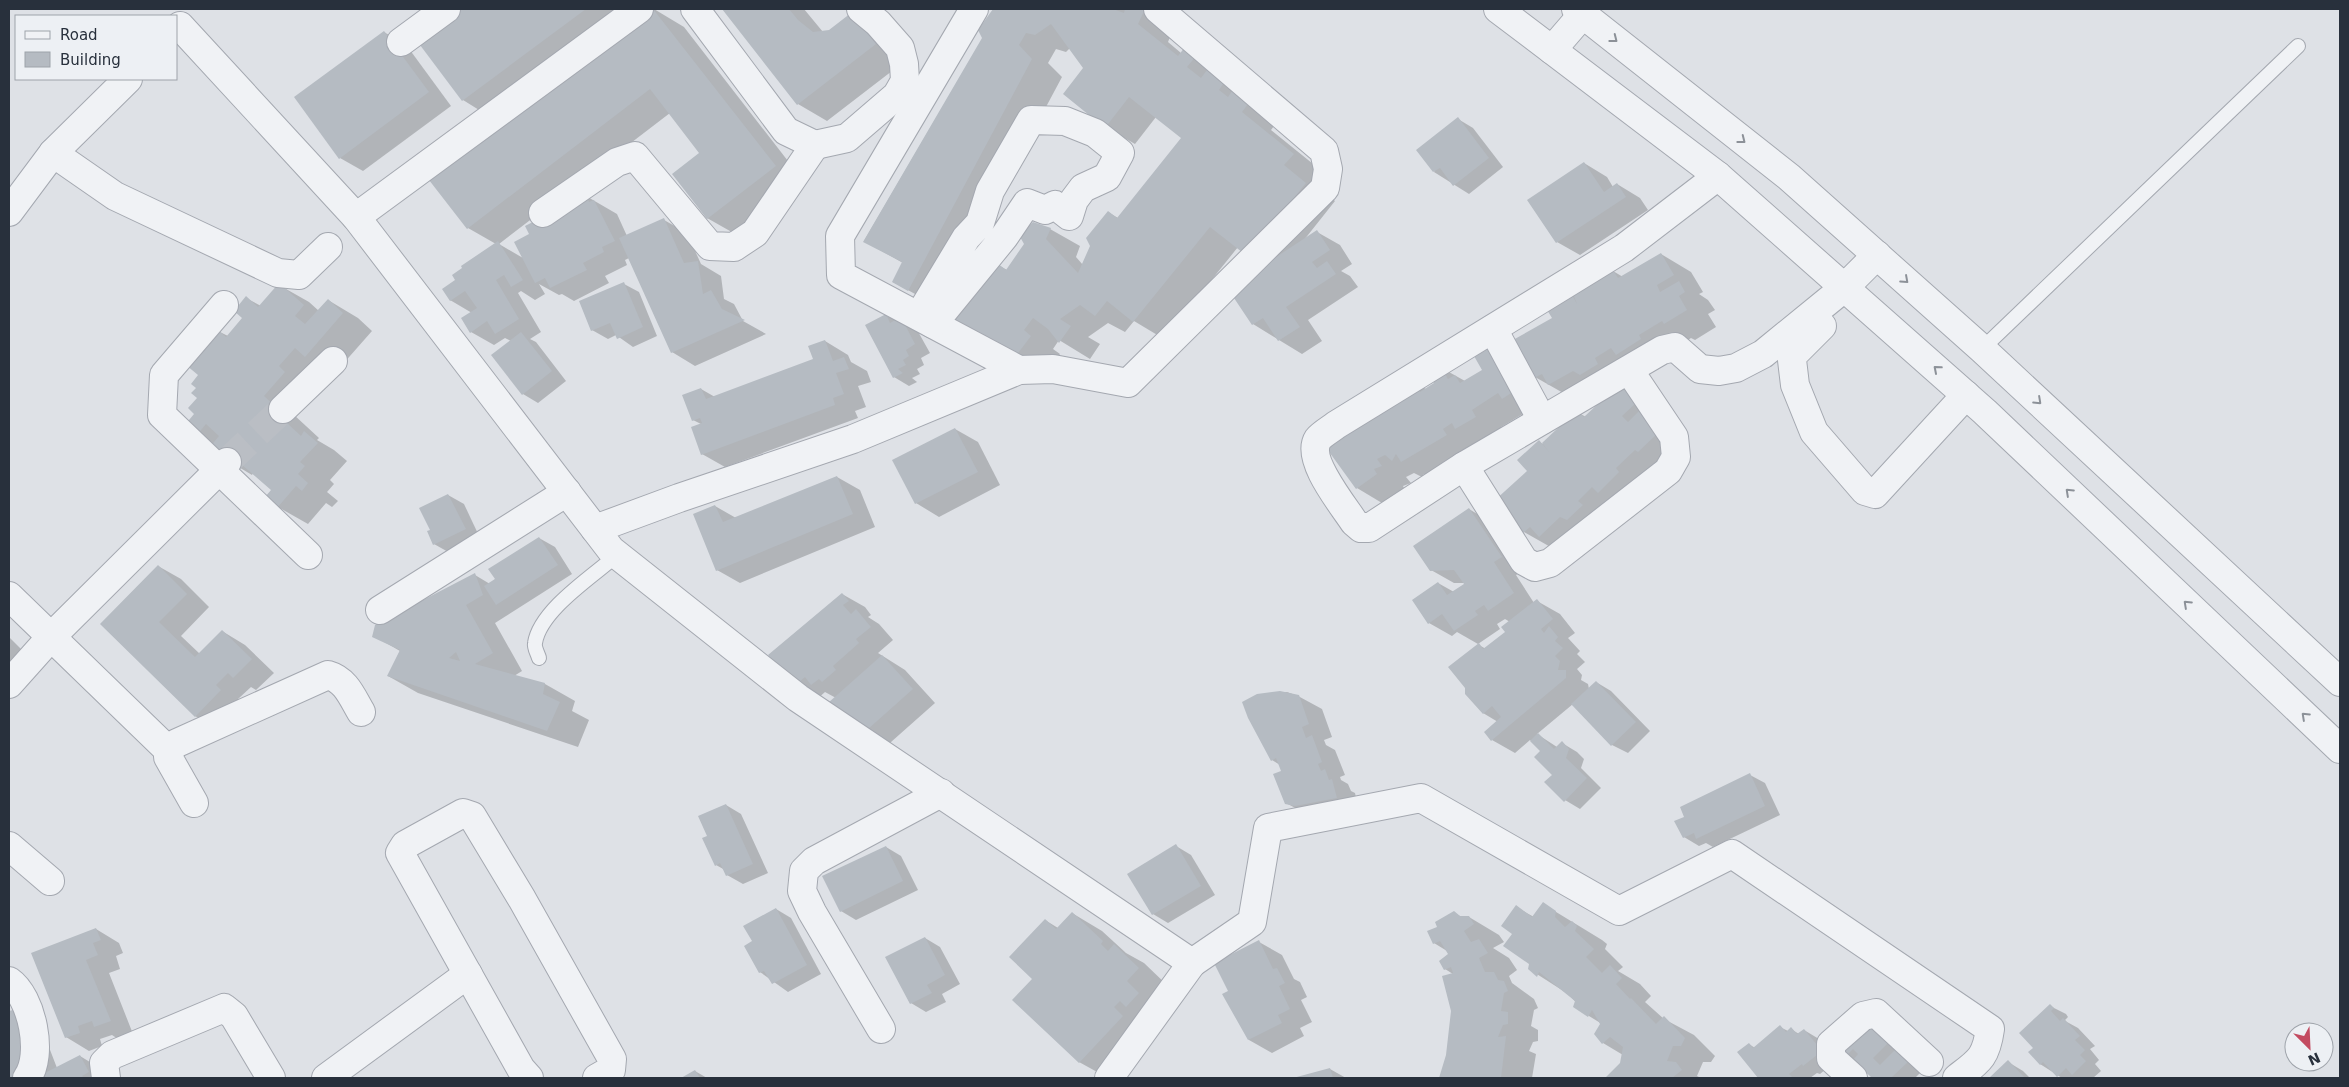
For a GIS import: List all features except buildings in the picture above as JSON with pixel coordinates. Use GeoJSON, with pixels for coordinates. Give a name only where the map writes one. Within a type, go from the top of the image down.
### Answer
{"type":"FeatureCollection","features":[{"type":"Feature","properties":{"kind":"street"},"geometry":{"type":"LineString","coordinates":[[401,42],[446,9]]}},
{"type":"Feature","properties":{"kind":"street"},"geometry":{"type":"LineString","coordinates":[[356,217],[638,9]]}},
{"type":"Feature","properties":{"kind":"street"},"geometry":{"type":"LineString","coordinates":[[695,9],[786,131],[815,145],[846,138],[897,95],[905,81],[904,64],[900,48],[878,23],[862,9]]}},
{"type":"Feature","properties":{"kind":"street"},"geometry":{"type":"LineString","coordinates":[[974,9],[840,236],[841,275],[1019,370]]}},
{"type":"Feature","properties":{"kind":"street"},"geometry":{"type":"LineString","coordinates":[[595,529],[679,498],[853,439],[1019,370],[1053,369],[1128,383],[1324,188],[1328,169],[1324,151],[1158,9]]}},
{"type":"Feature","properties":{"kind":"street"},"geometry":{"type":"LineString","coordinates":[[1498,9],[1718,176],[1850,292],[1975,403],[2340,749]]}},
{"type":"Feature","properties":{"kind":"street"},"geometry":{"type":"LineString","coordinates":[[1552,50],[1579,11],[1789,177],[2015,379],[2340,682]]}},
{"type":"Feature","properties":{"kind":"street"},"geometry":{"type":"LineString","coordinates":[[180,22],[356,217],[611,550],[798,698],[1192,963]]}},
{"type":"Feature","properties":{"kind":"street"},"geometry":{"type":"LineString","coordinates":[[9,212],[54,153],[127,80]]}},
{"type":"Feature","properties":{"kind":"street"},"geometry":{"type":"LineString","coordinates":[[1031,120],[1065,120],[1095,133],[1120,153],[1107,177],[1083,188],[1074,200],[1069,216],[1055,205],[1045,210],[1027,203],[1004,237],[926,320],[966,238],[980,223],[990,191],[1031,120]]}},
{"type":"Feature","properties":{"kind":"street"},"geometry":{"type":"LineString","coordinates":[[543,213],[617,162],[635,156],[710,246],[734,247],[755,233],[815,145]]}},
{"type":"Feature","properties":{"kind":"street"},"geometry":{"type":"LineString","coordinates":[[54,153],[115,196],[278,273],[299,275],[328,247]]}},
{"type":"Feature","properties":{"kind":"street"},"geometry":{"type":"LineString","coordinates":[[1718,176],[1624,248],[1336,425],[1318,440],[1315,449],[1324,476],[1354,522],[1360,528],[1369,528],[1464,466],[1662,350],[1675,347],[1700,370],[1736,368],[1763,354],[1850,292]]}},
{"type":"Feature","properties":{"kind":"street"},"geometry":{"type":"LineString","coordinates":[[1877,255],[1850,292],[1801,346],[1792,360],[1795,385],[1814,432],[1865,491],[1875,494],[1975,403],[2015,379]]}},
{"type":"Feature","properties":{"kind":"street"},"geometry":{"type":"LineString","coordinates":[[224,305],[164,375],[162,415],[223,466],[308,555]]}},
{"type":"Feature","properties":{"kind":"street"},"geometry":{"type":"LineString","coordinates":[[1492,329],[1542,420]]}},
{"type":"Feature","properties":{"kind":"street"},"geometry":{"type":"LineString","coordinates":[[283,409],[333,361]]}},
{"type":"Feature","properties":{"kind":"street"},"geometry":{"type":"LineString","coordinates":[[1464,466],[1524,561],[1535,567],[1550,563],[1668,471],[1676,457],[1674,437],[1629,370]]}},
{"type":"Feature","properties":{"kind":"street"},"geometry":{"type":"LineString","coordinates":[[9,684],[51,637],[223,466]]}},
{"type":"Feature","properties":{"kind":"street"},"geometry":{"type":"LineString","coordinates":[[380,610],[567,492]]}},
{"type":"Feature","properties":{"kind":"street"},"geometry":{"type":"LineString","coordinates":[[9,596],[168,750],[168,757],[194,803]]}},
{"type":"Feature","properties":{"kind":"street"},"geometry":{"type":"LineString","coordinates":[[168,750],[177,743],[328,675],[339,678],[346,686],[361,712]]}},
{"type":"Feature","properties":{"kind":"street"},"geometry":{"type":"LineString","coordinates":[[881,1028],[812,912],[802,891],[804,871],[814,861],[941,793]]}},
{"type":"Feature","properties":{"kind":"street"},"geometry":{"type":"LineString","coordinates":[[1109,1078],[1192,963],[1252,922],[1268,828],[1421,798],[1619,910],[1732,854],[1990,1028],[1987,1048],[1975,1064],[1938,1072],[1876,1013],[1863,1016],[1831,1044],[1831,1058],[1853,1078]]}},
{"type":"Feature","properties":{"kind":"street"},"geometry":{"type":"LineString","coordinates":[[517,1075],[468,974],[400,853],[405,845],[463,813],[472,816],[612,1059],[611,1070],[597,1078]]}},
{"type":"Feature","properties":{"kind":"street"},"geometry":{"type":"LineString","coordinates":[[9,846],[50,881]]}},
{"type":"Feature","properties":{"kind":"street"},"geometry":{"type":"LineString","coordinates":[[326,1078],[468,974]]}},
{"type":"Feature","properties":{"kind":"street"},"geometry":{"type":"LineString","coordinates":[[9,981],[16,986],[28,1008],[35,1035],[33,1071],[27,1078]]}},
{"type":"Feature","properties":{"kind":"street"},"geometry":{"type":"LineString","coordinates":[[106,1078],[104,1063],[112,1055],[224,1008],[234,1016],[271,1078]]}},
{"type":"Feature","properties":{"kind":"lane"},"geometry":{"type":"LineString","coordinates":[[1982,349],[2298,46]]}},
{"type":"Feature","properties":{"kind":"lane"},"geometry":{"type":"LineString","coordinates":[[539,658],[535,645],[540,628],[555,608],[617,555]]}},
{"type":"Feature","properties":{"kind":"tunnel"},"geometry":{"type":"LineString","coordinates":[[227,462],[283,409]]}}]}
